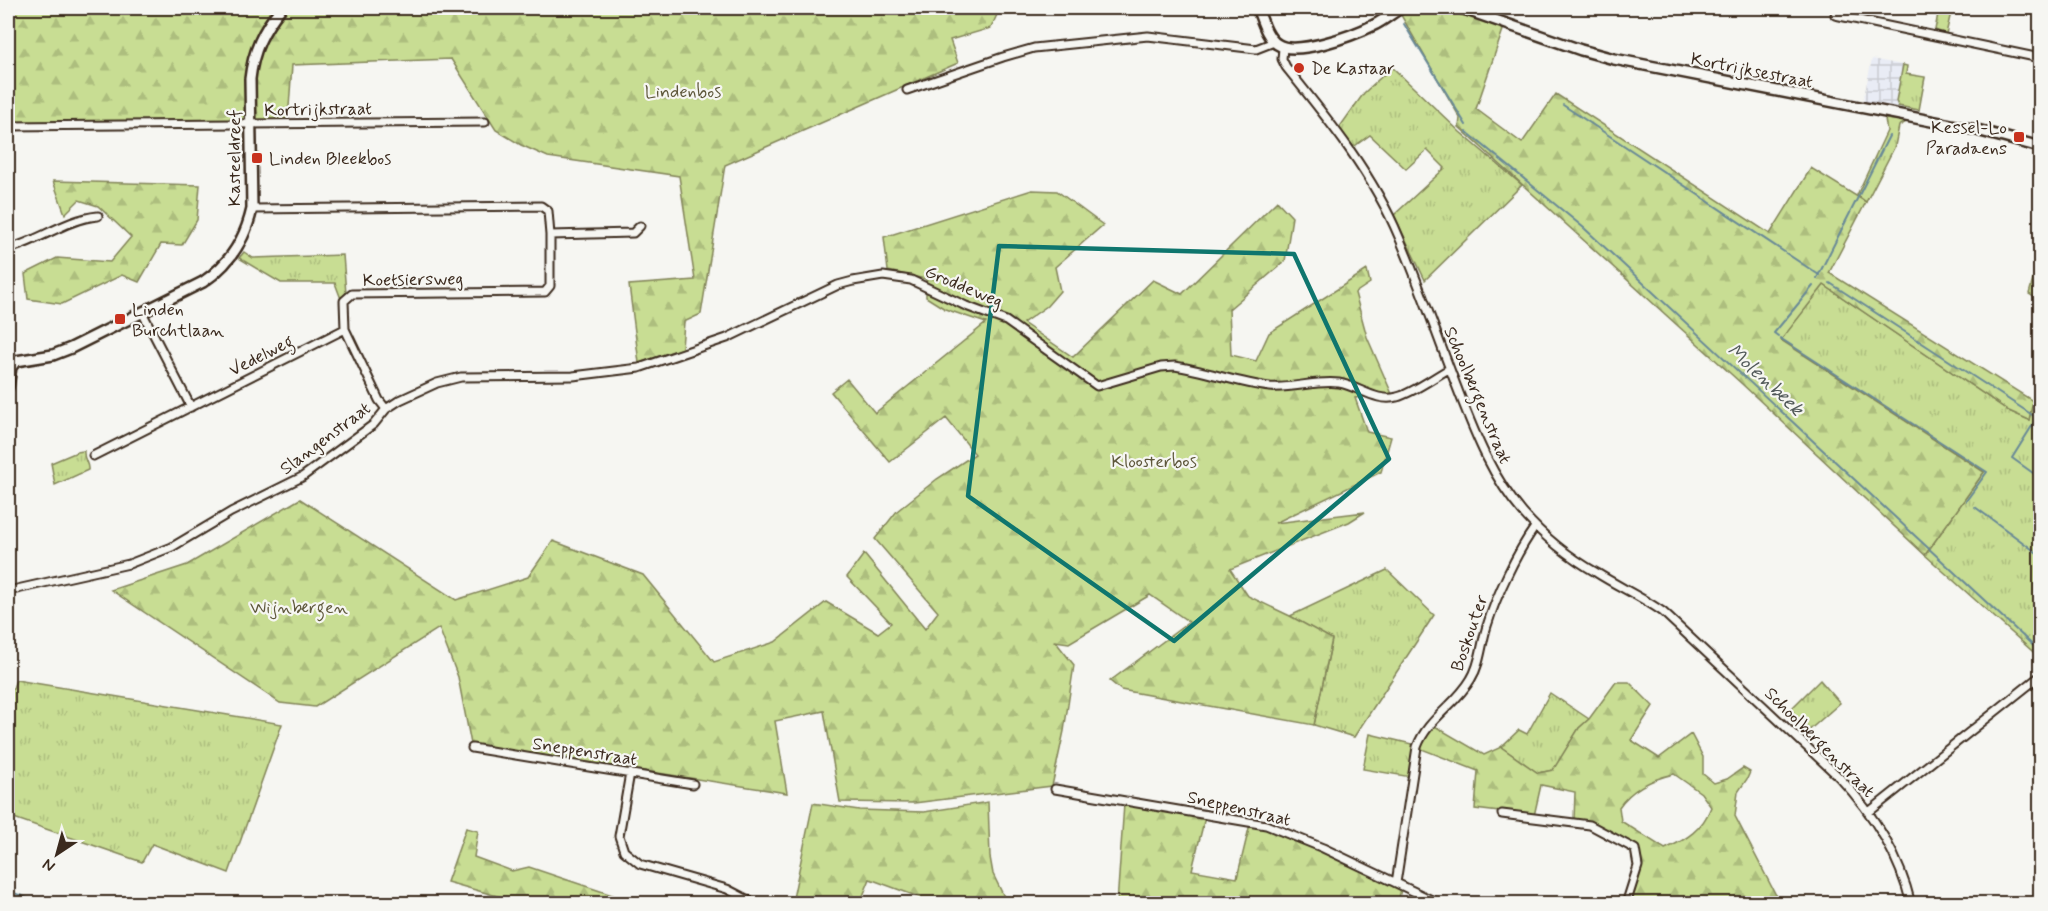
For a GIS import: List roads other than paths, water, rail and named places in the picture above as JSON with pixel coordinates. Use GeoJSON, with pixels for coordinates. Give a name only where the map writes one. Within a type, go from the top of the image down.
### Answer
{"type":"FeatureCollection","features":[{"type":"Feature","properties":{"kind":"street","name":"Kasteeldreef"},"geometry":{"type":"LineString","coordinates":[[8,387],[9,366],[16,361],[53,355],[71,348],[203,282],[216,273],[231,257],[242,239],[252,209],[250,79],[252,60],[262,34],[281,8]]}},
{"type":"Feature","properties":{"kind":"street"},"geometry":{"type":"LineString","coordinates":[[1257,8],[1274,42],[1283,48],[1314,45],[1360,32],[1401,8]]}},
{"type":"Feature","properties":{"kind":"street","name":"Kortrijksestraat"},"geometry":{"type":"LineString","coordinates":[[1461,8],[1581,50],[1614,59],[1977,130],[2040,147]]}},
{"type":"Feature","properties":{"kind":"street"},"geometry":{"type":"LineString","coordinates":[[1835,15],[2040,58]]}},
{"type":"Feature","properties":{"kind":"street"},"geometry":{"type":"LineString","coordinates":[[907,90],[1034,48],[1148,36],[1256,49],[1274,42]]}},
{"type":"Feature","properties":{"kind":"street","name":"Schoolbergenstraat"},"geometry":{"type":"LineString","coordinates":[[1283,48],[1282,59],[1286,67],[1342,140],[1395,226],[1473,429],[1491,467],[1514,502],[1561,550],[1663,612],[1857,795],[1887,840],[1896,858],[1911,903]]}},
{"type":"Feature","properties":{"kind":"street","name":"Kortrijkstraat"},"geometry":{"type":"LineString","coordinates":[[8,126],[485,122]]}},
{"type":"Feature","properties":{"kind":"street","name":"Koetsiersweg"},"geometry":{"type":"LineString","coordinates":[[252,209],[541,206],[548,211],[550,286],[544,292],[352,294],[344,301],[345,329],[379,400],[386,409]]}},
{"type":"Feature","properties":{"kind":"street"},"geometry":{"type":"LineString","coordinates":[[8,249],[36,240],[83,218],[98,216]]}},
{"type":"Feature","properties":{"kind":"street"},"geometry":{"type":"LineString","coordinates":[[550,235],[633,232],[640,226]]}},
{"type":"Feature","properties":{"kind":"street","name":"Groddeweg"},"geometry":{"type":"LineString","coordinates":[[670,358],[727,338],[838,285],[883,276],[911,280],[966,306],[1006,321],[1097,386],[1161,367],[1175,366],[1269,387],[1338,383],[1358,388],[1380,398],[1389,398],[1397,397],[1449,369]]}},
{"type":"Feature","properties":{"kind":"street"},"geometry":{"type":"LineString","coordinates":[[142,312],[191,407]]}},
{"type":"Feature","properties":{"kind":"street","name":"Vedelweg"},"geometry":{"type":"LineString","coordinates":[[93,456],[345,329]]}},
{"type":"Feature","properties":{"kind":"street","name":"Slangenstraat"},"geometry":{"type":"LineString","coordinates":[[8,591],[129,564],[172,547],[231,512],[302,477],[374,424],[386,409],[400,400],[450,378],[573,376],[625,370],[670,358]]}},
{"type":"Feature","properties":{"kind":"street","name":"Boskouter"},"geometry":{"type":"LineString","coordinates":[[1396,883],[1420,738],[1471,680],[1479,660],[1492,608],[1536,527]]}},
{"type":"Feature","properties":{"kind":"street"},"geometry":{"type":"LineString","coordinates":[[1869,812],[2040,676]]}},
{"type":"Feature","properties":{"kind":"street","name":"Sneppenstraat"},"geometry":{"type":"LineString","coordinates":[[472,748],[693,784]]}},
{"type":"Feature","properties":{"kind":"street"},"geometry":{"type":"LineString","coordinates":[[630,773],[619,836],[624,851],[640,864],[727,889],[756,903]]}},
{"type":"Feature","properties":{"kind":"street","name":"Sneppenstraat"},"geometry":{"type":"LineString","coordinates":[[1055,789],[1266,825],[1294,835],[1440,903]]}},
{"type":"Feature","properties":{"kind":"street"},"geometry":{"type":"LineString","coordinates":[[1502,814],[1590,825],[1635,849],[1638,866],[1626,903]]}},
{"type":"Feature","properties":{"kind":"waterway"},"geometry":{"type":"LineString","coordinates":[[1404,24],[1466,125]]}},
{"type":"Feature","properties":{"kind":"waterway"},"geometry":{"type":"LineString","coordinates":[[1563,105],[1819,275]]}},
{"type":"Feature","properties":{"kind":"waterway","name":"Molenbeek"},"geometry":{"type":"LineString","coordinates":[[1467,132],[1584,228],[2040,652]]}},
{"type":"Feature","properties":{"kind":"waterway"},"geometry":{"type":"LineString","coordinates":[[1817,278],[1889,136]]}},
{"type":"Feature","properties":{"kind":"waterway"},"geometry":{"type":"LineString","coordinates":[[1830,283],[2037,418],[2012,458],[2040,478]]}},
{"type":"Feature","properties":{"kind":"waterway"},"geometry":{"type":"LineString","coordinates":[[1778,336],[1774,333],[1813,286]]}},
{"type":"Feature","properties":{"kind":"waterway"},"geometry":{"type":"LineString","coordinates":[[1780,338],[1987,472],[1966,501]]}},
{"type":"Feature","properties":{"kind":"waterway"},"geometry":{"type":"LineString","coordinates":[[1975,507],[2040,555]]}},
{"type":"Feature","properties":{"kind":"waterway"},"geometry":{"type":"LineString","coordinates":[[8,891],[44,904]]}},
{"type":"Feature","properties":{"kind":"place","name":"De Kastaar"},"geometry":{"type":"Point","coordinates":[1299,68]}},
{"type":"Feature","properties":{"kind":"place","name":"Kessel-Lo Paradaens"},"geometry":{"type":"Point","coordinates":[2019,137]}},
{"type":"Feature","properties":{"kind":"place","name":"Linden Bleekbos"},"geometry":{"type":"Point","coordinates":[257,158]}},
{"type":"Feature","properties":{"kind":"place","name":"Linden Burchtlaan"},"geometry":{"type":"Point","coordinates":[120,319]}},
{"type":"Feature","properties":{"kind":"park label","name":"Lindenbos"},"geometry":{"type":"Point","coordinates":[683,91]}},
{"type":"Feature","properties":{"kind":"park label","name":"Kloosterbos"},"geometry":{"type":"Point","coordinates":[1154,461]}},
{"type":"Feature","properties":{"kind":"park label","name":"Wijnbergen"},"geometry":{"type":"Point","coordinates":[299,607]}}]}
